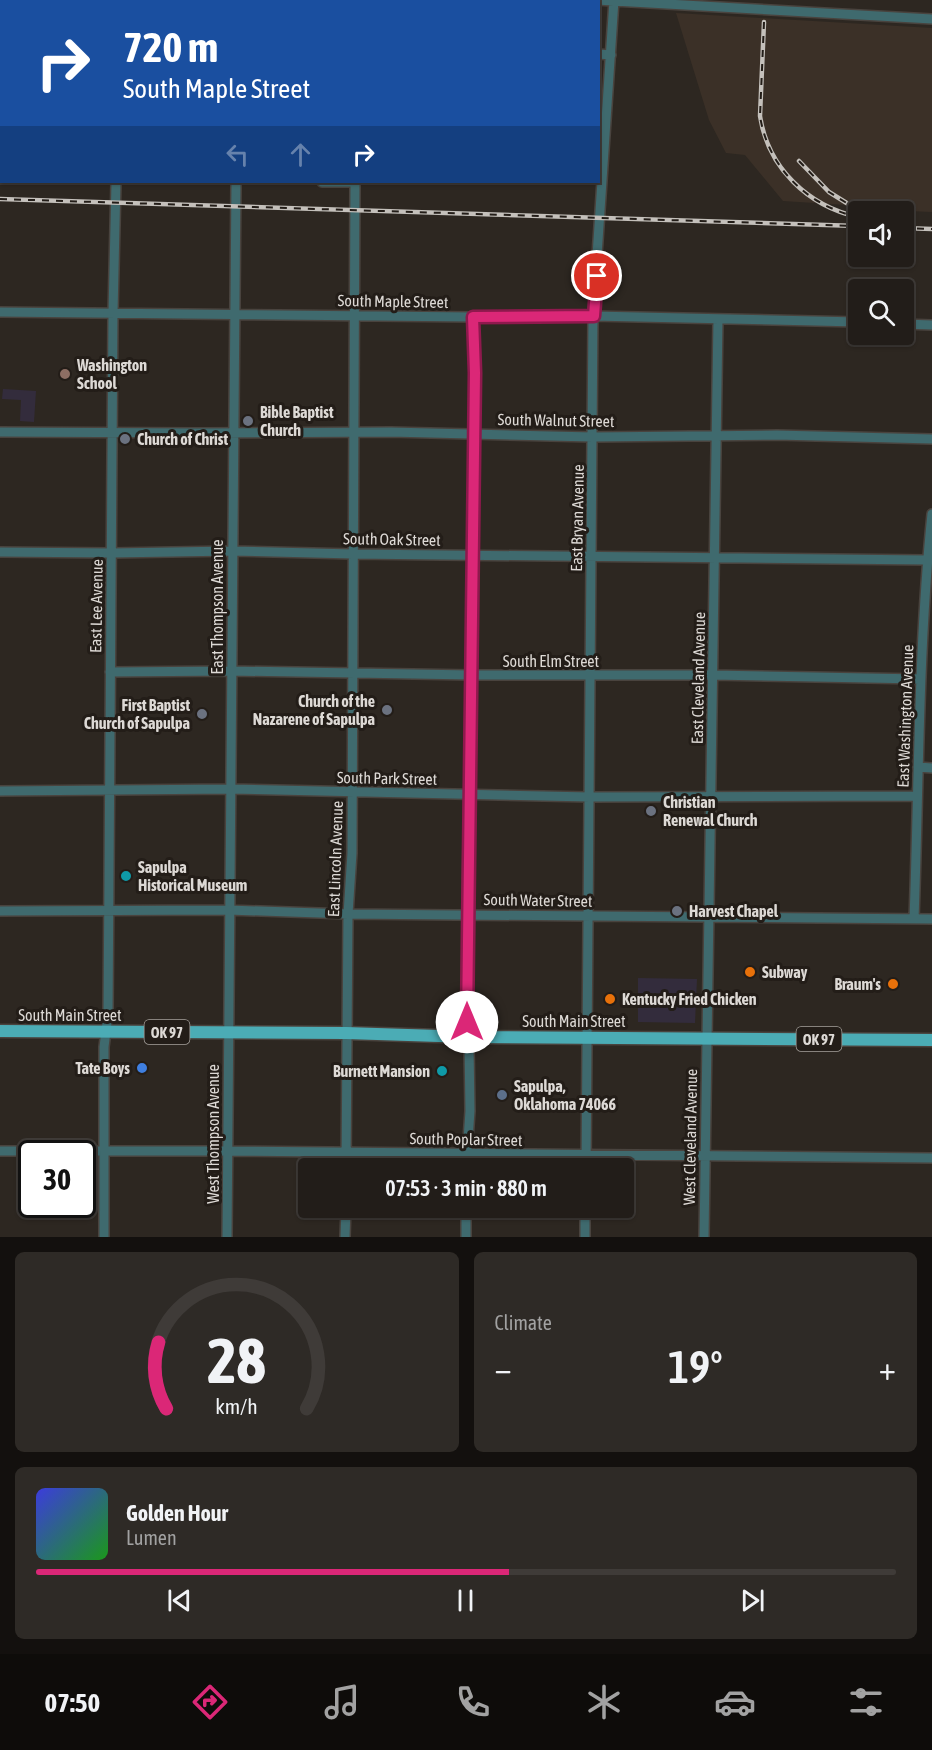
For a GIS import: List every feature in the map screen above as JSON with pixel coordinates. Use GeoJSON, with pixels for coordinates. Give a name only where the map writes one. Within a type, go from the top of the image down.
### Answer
{"type":"FeatureCollection","features":[{"type":"Feature","properties":{"kind":"main road","name":"South Main Street"},"geometry":{"type":"LineString","coordinates":[[0,1031],[932,1040]]}},
{"type":"Feature","properties":{"kind":"street"},"geometry":{"type":"LineString","coordinates":[[614,1],[752,4],[932,19]]}},
{"type":"Feature","properties":{"kind":"street","name":"East Bryan Avenue"},"geometry":{"type":"LineString","coordinates":[[586,1155],[594,316],[614,1]]}},
{"type":"Feature","properties":{"kind":"street"},"geometry":{"type":"LineString","coordinates":[[600,54],[611,55]]}},
{"type":"Feature","properties":{"kind":"street","name":"East Lee Avenue"},"geometry":{"type":"LineString","coordinates":[[104,1237],[104,1047],[108,1015],[107,911],[116,183]]}},
{"type":"Feature","properties":{"kind":"street","name":"East Thompson Avenue"},"geometry":{"type":"LineString","coordinates":[[228,1032],[236,183]]}},
{"type":"Feature","properties":{"kind":"street","name":"East Lincoln Avenue"},"geometry":{"type":"LineString","coordinates":[[346,1158],[348,914],[352,853],[355,183]]}},
{"type":"Feature","properties":{"kind":"street","name":"South Maple Street"},"geometry":{"type":"LineString","coordinates":[[0,312],[473,317],[594,316],[848,322]]}},
{"type":"Feature","properties":{"kind":"street"},"geometry":{"type":"LineString","coordinates":[[468,1158],[470,1037],[467,1022],[467,914],[474,433],[473,317]]}},
{"type":"Feature","properties":{"kind":"street","name":"East Cleveland Avenue"},"geometry":{"type":"LineString","coordinates":[[706,1038],[712,795],[718,319]]}},
{"type":"Feature","properties":{"kind":"street"},"geometry":{"type":"LineString","coordinates":[[914,324],[932,325]]}},
{"type":"Feature","properties":{"kind":"street","name":"South Walnut Street"},"geometry":{"type":"LineString","coordinates":[[0,432],[353,432],[932,439]]}},
{"type":"Feature","properties":{"kind":"street","name":"East Washington Avenue"},"geometry":{"type":"LineString","coordinates":[[914,919],[920,679],[932,514]]}},
{"type":"Feature","properties":{"kind":"street","name":"South Oak Street"},"geometry":{"type":"LineString","coordinates":[[0,552],[232,551],[927,560]]}},
{"type":"Feature","properties":{"kind":"street","name":"South Elm Street"},"geometry":{"type":"LineString","coordinates":[[110,672],[713,675],[920,679]]}},
{"type":"Feature","properties":{"kind":"street"},"geometry":{"type":"LineString","coordinates":[[918,767],[932,768]]}},
{"type":"Feature","properties":{"kind":"street","name":"South Park Street"},"geometry":{"type":"LineString","coordinates":[[0,791],[110,792],[231,789],[590,797],[917,796]]}},
{"type":"Feature","properties":{"kind":"street","name":"South Water Street"},"geometry":{"type":"LineString","coordinates":[[0,911],[228,910],[348,914],[932,919]]}},
{"type":"Feature","properties":{"kind":"street","name":"West Thompson Avenue"},"geometry":{"type":"LineString","coordinates":[[226,1237],[228,1032]]}},
{"type":"Feature","properties":{"kind":"street","name":"West Cleveland Avenue"},"geometry":{"type":"LineString","coordinates":[[704,1237],[706,1038]]}},
{"type":"Feature","properties":{"kind":"street","name":"South Poplar Street"},"geometry":{"type":"LineString","coordinates":[[0,1151],[932,1158]]}},
{"type":"Feature","properties":{"kind":"street"},"geometry":{"type":"LineString","coordinates":[[345,1237],[346,1218]]}},
{"type":"Feature","properties":{"kind":"street"},"geometry":{"type":"LineString","coordinates":[[466,1218],[466,1237]]}},
{"type":"Feature","properties":{"kind":"street"},"geometry":{"type":"LineString","coordinates":[[585,1218],[585,1237]]}},
{"type":"Feature","properties":{"kind":"shaded area"},"geometry":{"type":"Polygon","coordinates":[[[676,13],[932,28],[932,212],[914,211],[914,201],[848,201],[848,205],[783,201],[745,155],[726,153],[709,120],[676,13]]]}},
{"type":"Feature","properties":{"kind":"shaded area"},"geometry":{"type":"Polygon","coordinates":[[[3,389],[36,391],[34,422],[20,421],[21,400],[2,399],[3,389]]]}},
{"type":"Feature","properties":{"kind":"shaded area"},"geometry":{"type":"Polygon","coordinates":[[[638,978],[697,979],[695,1023],[638,1022],[638,978]]]}},
{"type":"Feature","properties":{"kind":"railway"},"geometry":{"type":"LineString","coordinates":[[764,22],[760,116],[764,135],[781,168],[793,182],[823,204],[848,214]]}},
{"type":"Feature","properties":{"kind":"railway"},"geometry":{"type":"LineString","coordinates":[[799,161],[829,192],[848,204]]}},
{"type":"Feature","properties":{"kind":"railway"},"geometry":{"type":"LineString","coordinates":[[0,199],[848,226]]}},
{"type":"Feature","properties":{"kind":"railway"},"geometry":{"type":"LineString","coordinates":[[914,228],[932,229]]}},
{"type":"Feature","properties":{"kind":"place","name":"Washington School"},"geometry":{"type":"Point","coordinates":[65,374]}},
{"type":"Feature","properties":{"kind":"place","name":"Bible Baptist Church"},"geometry":{"type":"Point","coordinates":[248,421]}},
{"type":"Feature","properties":{"kind":"place","name":"Church of Christ"},"geometry":{"type":"Point","coordinates":[125,439]}},
{"type":"Feature","properties":{"kind":"place","name":"Church of the Nazarene of Sapulpa"},"geometry":{"type":"Point","coordinates":[387,710]}},
{"type":"Feature","properties":{"kind":"place","name":"First Baptist Church of Sapulpa"},"geometry":{"type":"Point","coordinates":[202,714]}},
{"type":"Feature","properties":{"kind":"place","name":"Christian Renewal Church"},"geometry":{"type":"Point","coordinates":[651,811]}},
{"type":"Feature","properties":{"kind":"place","name":"Sapulpa Historical Museum"},"geometry":{"type":"Point","coordinates":[126,876]}},
{"type":"Feature","properties":{"kind":"place","name":"Harvest Chapel"},"geometry":{"type":"Point","coordinates":[677,911]}},
{"type":"Feature","properties":{"kind":"place","name":"Subway"},"geometry":{"type":"Point","coordinates":[750,972]}},
{"type":"Feature","properties":{"kind":"place","name":"Braum's"},"geometry":{"type":"Point","coordinates":[893,984]}},
{"type":"Feature","properties":{"kind":"place","name":"Kentucky Fried Chicken"},"geometry":{"type":"Point","coordinates":[610,999]}},
{"type":"Feature","properties":{"kind":"place","name":"Tate Boys"},"geometry":{"type":"Point","coordinates":[142,1068]}},
{"type":"Feature","properties":{"kind":"place","name":"Burnett Mansion"},"geometry":{"type":"Point","coordinates":[442,1071]}},
{"type":"Feature","properties":{"kind":"place","name":"Sapulpa, Oklahoma 74066"},"geometry":{"type":"Point","coordinates":[502,1095]}},
{"type":"Feature","properties":{"kind":"route"},"geometry":{"type":"LineString","coordinates":[[467,1022],[475,373],[473,317],[594,316],[597,276]]}}]}
